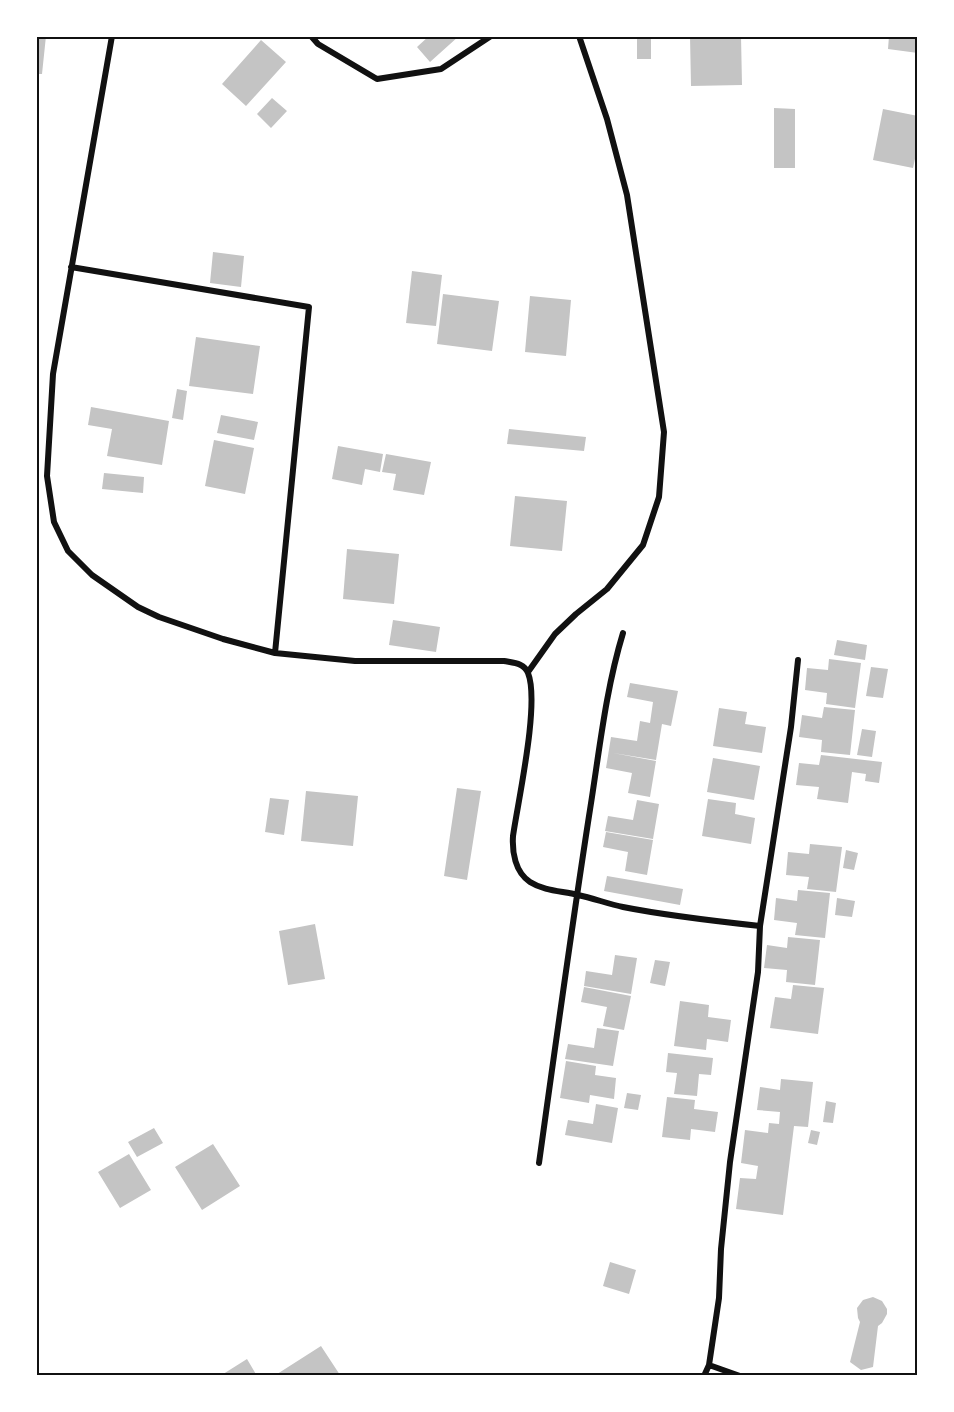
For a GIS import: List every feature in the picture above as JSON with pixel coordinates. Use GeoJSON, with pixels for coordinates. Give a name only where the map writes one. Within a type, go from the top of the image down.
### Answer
{"type":"FeatureCollection","features":[{"type":"Feature","properties":{"kind":"street"},"geometry":{"type":"LineString","coordinates":[[112,36],[53,374],[47,476],[54,522],[68,551],[92,574],[138,607],[159,617],[223,639],[275,653],[355,661],[519,663],[528,672],[531,688],[531,713],[512,854],[525,877],[530,882],[548,890],[622,907],[760,926]]}},
{"type":"Feature","properties":{"kind":"street"},"geometry":{"type":"LineString","coordinates":[[311,36],[318,44],[377,79],[441,69],[491,36]]}},
{"type":"Feature","properties":{"kind":"street"},"geometry":{"type":"LineString","coordinates":[[528,672],[555,634],[608,589],[643,545],[659,497],[664,432],[627,195],[607,119],[579,36]]}},
{"type":"Feature","properties":{"kind":"street"},"geometry":{"type":"LineString","coordinates":[[72,267],[309,307],[275,653]]}},
{"type":"Feature","properties":{"kind":"street"},"geometry":{"type":"LineString","coordinates":[[539,1163],[577,895],[609,692],[623,633]]}},
{"type":"Feature","properties":{"kind":"street"},"geometry":{"type":"LineString","coordinates":[[704,1376],[709,1365],[719,1298],[721,1249],[730,1162],[758,972],[760,926],[791,727],[798,660]]}},
{"type":"Feature","properties":{"kind":"street"},"geometry":{"type":"LineString","coordinates":[[709,1365],[740,1376]]}},
{"type":"Feature","properties":{"kind":"building"},"geometry":{"type":"Polygon","coordinates":[[[36,36],[46,36],[42,74],[36,74],[36,36]]]}},
{"type":"Feature","properties":{"kind":"building"},"geometry":{"type":"Polygon","coordinates":[[[429,36],[459,36],[430,62],[417,47],[429,36]]]}},
{"type":"Feature","properties":{"kind":"building"},"geometry":{"type":"Polygon","coordinates":[[[637,36],[651,36],[651,59],[637,59],[637,36]]]}},
{"type":"Feature","properties":{"kind":"building"},"geometry":{"type":"Polygon","coordinates":[[[690,36],[741,36],[742,85],[691,86],[690,36]]]}},
{"type":"Feature","properties":{"kind":"building"},"geometry":{"type":"Polygon","coordinates":[[[889,36],[918,36],[918,53],[888,49],[889,36]]]}},
{"type":"Feature","properties":{"kind":"building"},"geometry":{"type":"Polygon","coordinates":[[[261,40],[286,62],[246,106],[222,84],[261,40]]]}},
{"type":"Feature","properties":{"kind":"building"},"geometry":{"type":"Polygon","coordinates":[[[272,98],[287,111],[271,128],[257,114],[272,98]]]}},
{"type":"Feature","properties":{"kind":"building"},"geometry":{"type":"Polygon","coordinates":[[[774,108],[795,109],[795,168],[774,168],[774,108]]]}},
{"type":"Feature","properties":{"kind":"building"},"geometry":{"type":"Polygon","coordinates":[[[883,109],[918,116],[918,145],[913,168],[873,160],[883,109]]]}},
{"type":"Feature","properties":{"kind":"building"},"geometry":{"type":"Polygon","coordinates":[[[213,252],[244,256],[241,287],[210,283],[213,252]]]}},
{"type":"Feature","properties":{"kind":"building"},"geometry":{"type":"Polygon","coordinates":[[[412,271],[442,275],[436,326],[406,323],[412,271]]]}},
{"type":"Feature","properties":{"kind":"building"},"geometry":{"type":"Polygon","coordinates":[[[443,294],[499,301],[492,351],[437,344],[443,294]]]}},
{"type":"Feature","properties":{"kind":"building"},"geometry":{"type":"Polygon","coordinates":[[[530,296],[571,300],[566,356],[525,352],[530,296]]]}},
{"type":"Feature","properties":{"kind":"building"},"geometry":{"type":"Polygon","coordinates":[[[196,337],[260,346],[253,394],[189,386],[196,337]]]}},
{"type":"Feature","properties":{"kind":"building"},"geometry":{"type":"Polygon","coordinates":[[[177,389],[187,391],[183,420],[172,418],[177,389]]]}},
{"type":"Feature","properties":{"kind":"building"},"geometry":{"type":"Polygon","coordinates":[[[91,407],[169,421],[162,465],[107,456],[112,429],[88,425],[91,407]]]}},
{"type":"Feature","properties":{"kind":"building"},"geometry":{"type":"Polygon","coordinates":[[[221,415],[258,422],[254,440],[217,433],[221,415]]]}},
{"type":"Feature","properties":{"kind":"building"},"geometry":{"type":"Polygon","coordinates":[[[509,429],[586,437],[584,451],[507,444],[509,429]]]}},
{"type":"Feature","properties":{"kind":"building"},"geometry":{"type":"Polygon","coordinates":[[[214,440],[254,448],[245,494],[205,486],[214,440]]]}},
{"type":"Feature","properties":{"kind":"building"},"geometry":{"type":"Polygon","coordinates":[[[338,446],[383,454],[380,472],[365,469],[362,485],[332,479],[338,446]]]}},
{"type":"Feature","properties":{"kind":"building"},"geometry":{"type":"Polygon","coordinates":[[[386,454],[431,462],[424,495],[393,490],[396,474],[382,472],[386,454]]]}},
{"type":"Feature","properties":{"kind":"building"},"geometry":{"type":"Polygon","coordinates":[[[104,473],[144,477],[143,493],[102,489],[104,473]]]}},
{"type":"Feature","properties":{"kind":"building"},"geometry":{"type":"Polygon","coordinates":[[[515,496],[567,501],[562,551],[510,546],[515,496]]]}},
{"type":"Feature","properties":{"kind":"building"},"geometry":{"type":"Polygon","coordinates":[[[347,549],[399,554],[394,604],[343,599],[347,549]]]}},
{"type":"Feature","properties":{"kind":"building"},"geometry":{"type":"Polygon","coordinates":[[[393,620],[440,627],[436,652],[389,645],[393,620]]]}},
{"type":"Feature","properties":{"kind":"building"},"geometry":{"type":"Polygon","coordinates":[[[837,640],[867,645],[865,660],[834,655],[837,640]]]}},
{"type":"Feature","properties":{"kind":"building"},"geometry":{"type":"Polygon","coordinates":[[[829,659],[861,663],[855,708],[826,704],[827,693],[805,690],[807,668],[828,670],[829,659]]]}},
{"type":"Feature","properties":{"kind":"building"},"geometry":{"type":"Polygon","coordinates":[[[871,667],[888,669],[883,698],[866,696],[871,667]]]}},
{"type":"Feature","properties":{"kind":"building"},"geometry":{"type":"Polygon","coordinates":[[[630,683],[678,691],[671,726],[662,724],[656,760],[613,753],[656,761],[650,797],[628,793],[632,773],[606,768],[611,737],[637,741],[640,721],[650,723],[653,702],[627,697],[630,683]]]}},
{"type":"Feature","properties":{"kind":"building"},"geometry":{"type":"Polygon","coordinates":[[[824,707],[855,710],[850,755],[821,752],[822,740],[799,737],[802,715],[822,718],[824,707]]]}},
{"type":"Feature","properties":{"kind":"building"},"geometry":{"type":"Polygon","coordinates":[[[719,708],[747,712],[745,724],[766,727],[762,753],[713,746],[719,708]]]}},
{"type":"Feature","properties":{"kind":"building"},"geometry":{"type":"Polygon","coordinates":[[[862,729],[876,731],[872,757],[857,755],[862,729]]]}},
{"type":"Feature","properties":{"kind":"building"},"geometry":{"type":"Polygon","coordinates":[[[821,755],[882,762],[879,783],[865,781],[866,774],[852,772],[848,803],[817,799],[819,787],[796,785],[799,763],[819,765],[821,755]]]}},
{"type":"Feature","properties":{"kind":"building"},"geometry":{"type":"Polygon","coordinates":[[[713,758],[760,766],[754,800],[707,792],[713,758]]]}},
{"type":"Feature","properties":{"kind":"building"},"geometry":{"type":"Polygon","coordinates":[[[457,788],[481,791],[467,880],[444,876],[457,788]]]}},
{"type":"Feature","properties":{"kind":"building"},"geometry":{"type":"Polygon","coordinates":[[[306,791],[358,796],[353,846],[301,841],[306,791]]]}},
{"type":"Feature","properties":{"kind":"building"},"geometry":{"type":"Polygon","coordinates":[[[270,798],[289,800],[284,835],[265,832],[270,798]]]}},
{"type":"Feature","properties":{"kind":"building"},"geometry":{"type":"Polygon","coordinates":[[[708,799],[736,803],[735,814],[755,818],[751,844],[702,836],[708,799]]]}},
{"type":"Feature","properties":{"kind":"building"},"geometry":{"type":"Polygon","coordinates":[[[637,800],[659,804],[653,839],[605,831],[608,816],[633,820],[637,800]]]}},
{"type":"Feature","properties":{"kind":"building"},"geometry":{"type":"Polygon","coordinates":[[[606,832],[653,840],[647,875],[625,871],[628,852],[603,847],[606,832]]]}},
{"type":"Feature","properties":{"kind":"building"},"geometry":{"type":"Polygon","coordinates":[[[810,844],[842,847],[836,892],[807,889],[809,877],[786,875],[788,852],[809,854],[810,844]]]}},
{"type":"Feature","properties":{"kind":"building"},"geometry":{"type":"Polygon","coordinates":[[[846,850],[858,853],[854,870],[843,868],[846,850]]]}},
{"type":"Feature","properties":{"kind":"building"},"geometry":{"type":"Polygon","coordinates":[[[607,876],[683,889],[680,905],[604,891],[607,876]]]}},
{"type":"Feature","properties":{"kind":"building"},"geometry":{"type":"Polygon","coordinates":[[[798,890],[830,893],[825,938],[795,935],[797,923],[774,920],[776,898],[797,901],[798,890]]]}},
{"type":"Feature","properties":{"kind":"building"},"geometry":{"type":"Polygon","coordinates":[[[837,898],[855,901],[852,917],[835,915],[837,898]]]}},
{"type":"Feature","properties":{"kind":"building"},"geometry":{"type":"Polygon","coordinates":[[[315,924],[325,979],[288,985],[279,931],[315,924]]]}},
{"type":"Feature","properties":{"kind":"building"},"geometry":{"type":"Polygon","coordinates":[[[788,937],[820,940],[815,985],[786,982],[787,970],[764,968],[767,945],[787,948],[788,937]]]}},
{"type":"Feature","properties":{"kind":"building"},"geometry":{"type":"Polygon","coordinates":[[[615,955],[637,958],[631,994],[584,986],[586,971],[612,975],[615,955]]]}},
{"type":"Feature","properties":{"kind":"building"},"geometry":{"type":"Polygon","coordinates":[[[655,960],[670,962],[665,986],[650,983],[655,960]]]}},
{"type":"Feature","properties":{"kind":"building"},"geometry":{"type":"Polygon","coordinates":[[[793,985],[824,988],[818,1034],[770,1028],[775,997],[791,999],[793,985]]]}},
{"type":"Feature","properties":{"kind":"building"},"geometry":{"type":"Polygon","coordinates":[[[584,987],[631,996],[624,1030],[603,1026],[607,1007],[581,1002],[584,987]]]}},
{"type":"Feature","properties":{"kind":"building"},"geometry":{"type":"Polygon","coordinates":[[[680,1001],[709,1005],[708,1017],[731,1020],[728,1042],[707,1039],[706,1050],[674,1046],[680,1001]]]}},
{"type":"Feature","properties":{"kind":"building"},"geometry":{"type":"Polygon","coordinates":[[[597,1028],[619,1031],[613,1066],[565,1059],[568,1044],[594,1048],[597,1028]]]}},
{"type":"Feature","properties":{"kind":"building"},"geometry":{"type":"Polygon","coordinates":[[[668,1053],[713,1058],[711,1075],[699,1074],[697,1096],[674,1094],[677,1073],[666,1072],[668,1053]]]}},
{"type":"Feature","properties":{"kind":"building"},"geometry":{"type":"Polygon","coordinates":[[[566,1061],[596,1066],[595,1075],[616,1078],[614,1099],[590,1095],[589,1103],[560,1098],[566,1061]]]}},
{"type":"Feature","properties":{"kind":"building"},"geometry":{"type":"Polygon","coordinates":[[[781,1079],[813,1082],[808,1127],[794,1126],[783,1215],[736,1209],[740,1178],[756,1179],[758,1166],[741,1163],[745,1130],[768,1133],[769,1123],[779,1124],[780,1112],[757,1110],[760,1087],[780,1090],[781,1079]]]}},
{"type":"Feature","properties":{"kind":"building"},"geometry":{"type":"Polygon","coordinates":[[[627,1093],[641,1095],[638,1110],[624,1108],[627,1093]]]}},
{"type":"Feature","properties":{"kind":"building"},"geometry":{"type":"Polygon","coordinates":[[[667,1097],[695,1100],[694,1109],[718,1112],[715,1132],[691,1129],[690,1140],[662,1137],[667,1097]]]}},
{"type":"Feature","properties":{"kind":"building"},"geometry":{"type":"Polygon","coordinates":[[[826,1101],[836,1103],[833,1123],[823,1122],[826,1101]]]}},
{"type":"Feature","properties":{"kind":"building"},"geometry":{"type":"Polygon","coordinates":[[[596,1104],[618,1108],[612,1143],[565,1135],[568,1120],[593,1124],[596,1104]]]}},
{"type":"Feature","properties":{"kind":"building"},"geometry":{"type":"Polygon","coordinates":[[[154,1128],[163,1143],[137,1157],[128,1142],[154,1128]]]}},
{"type":"Feature","properties":{"kind":"building"},"geometry":{"type":"Polygon","coordinates":[[[811,1130],[820,1132],[817,1145],[808,1143],[811,1130]]]}},
{"type":"Feature","properties":{"kind":"building"},"geometry":{"type":"Polygon","coordinates":[[[213,1144],[240,1186],[202,1210],[175,1167],[213,1144]]]}},
{"type":"Feature","properties":{"kind":"building"},"geometry":{"type":"Polygon","coordinates":[[[129,1154],[151,1190],[120,1208],[98,1172],[129,1154]]]}},
{"type":"Feature","properties":{"kind":"building"},"geometry":{"type":"Polygon","coordinates":[[[610,1262],[636,1270],[629,1294],[603,1286],[610,1262]]]}},
{"type":"Feature","properties":{"kind":"building"},"geometry":{"type":"Polygon","coordinates":[[[873,1297],[882,1301],[887,1314],[878,1326],[873,1367],[861,1370],[850,1362],[860,1322],[857,1308],[863,1300],[873,1297]]]}},
{"type":"Feature","properties":{"kind":"building"},"geometry":{"type":"Polygon","coordinates":[[[321,1346],[340,1375],[274,1376],[321,1346]]]}},
{"type":"Feature","properties":{"kind":"building"},"geometry":{"type":"Polygon","coordinates":[[[247,1359],[257,1376],[220,1376],[247,1359]]]}}]}
